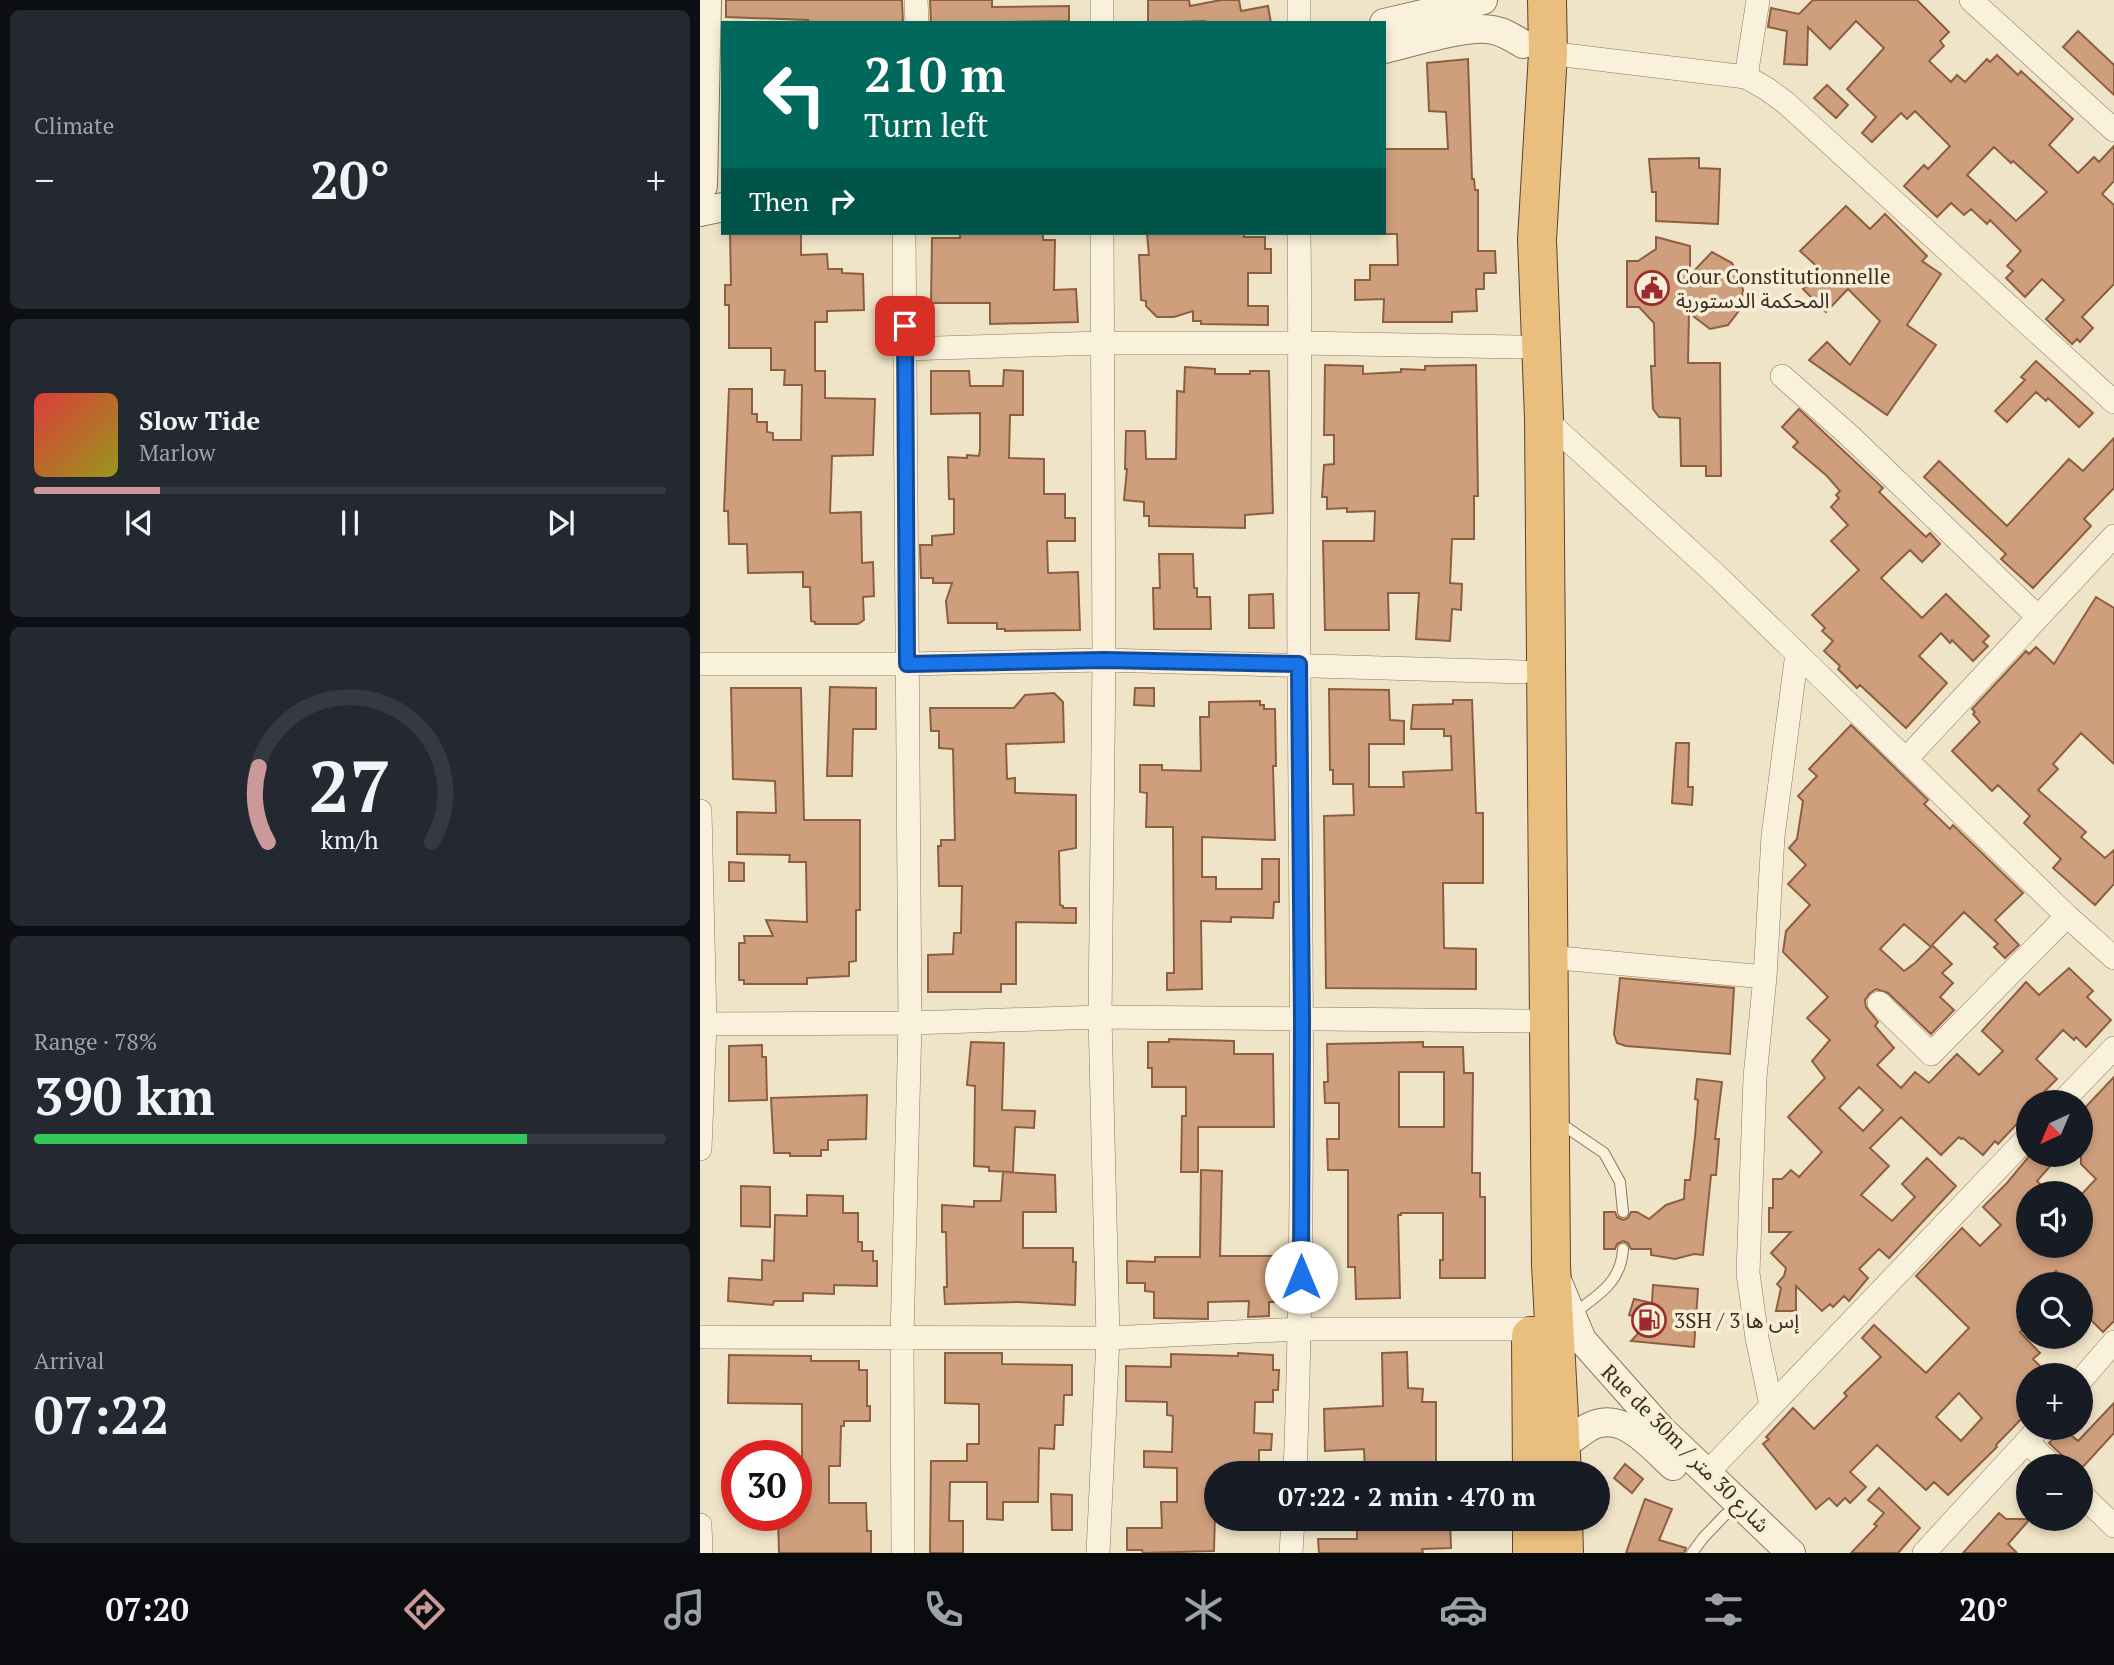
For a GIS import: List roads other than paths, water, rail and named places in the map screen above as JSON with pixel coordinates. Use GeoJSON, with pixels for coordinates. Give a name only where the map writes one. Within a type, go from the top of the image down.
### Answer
{"type":"FeatureCollection","features":[{"type":"Feature","properties":{"kind":"highway"},"geometry":{"type":"LineString","coordinates":[[1523,0],[1536,48],[1537,240],[1544,418],[1551,1265],[1562,1460]]}},
{"type":"Feature","properties":{"kind":"highway"},"geometry":{"type":"LineString","coordinates":[[1532,1461],[1519,347],[1536,48],[1548,0]]}},
{"type":"Feature","properties":{"kind":"highway"},"geometry":{"type":"LineString","coordinates":[[1532,1531],[1532,1553]]}},
{"type":"Feature","properties":{"kind":"highway"},"geometry":{"type":"LineString","coordinates":[[1563,1531],[1564,1553]]}},
{"type":"Feature","properties":{"kind":"street"},"geometry":{"type":"LineString","coordinates":[[707,0],[706,191],[721,205]]}},
{"type":"Feature","properties":{"kind":"street"},"geometry":{"type":"LineString","coordinates":[[916,0],[917,21]]}},
{"type":"Feature","properties":{"kind":"street"},"geometry":{"type":"LineString","coordinates":[[1102,0],[1102,21]]}},
{"type":"Feature","properties":{"kind":"street"},"geometry":{"type":"LineString","coordinates":[[1298,0],[1298,21]]}},
{"type":"Feature","properties":{"kind":"street"},"geometry":{"type":"LineString","coordinates":[[1386,23],[1483,0]]}},
{"type":"Feature","properties":{"kind":"street"},"geometry":{"type":"LineString","coordinates":[[1746,77],[1758,0]]}},
{"type":"Feature","properties":{"kind":"street"},"geometry":{"type":"LineString","coordinates":[[1971,0],[2114,130]]}},
{"type":"Feature","properties":{"kind":"street"},"geometry":{"type":"LineString","coordinates":[[1386,49],[1473,29],[1491,29],[1536,48],[1746,77],[1786,103],[2114,401]]}},
{"type":"Feature","properties":{"kind":"street"},"geometry":{"type":"LineString","coordinates":[[903,1553],[902,1337],[910,1023],[904,235]]}},
{"type":"Feature","properties":{"kind":"street"},"geometry":{"type":"LineString","coordinates":[[1098,1553],[1108,1338],[1100,1017],[1104,660],[1102,235]]}},
{"type":"Feature","properties":{"kind":"street"},"geometry":{"type":"LineString","coordinates":[[1295,1461],[1300,1329],[1302,1020],[1299,235]]}},
{"type":"Feature","properties":{"kind":"street"},"geometry":{"type":"LineString","coordinates":[[905,349],[1102,343],[1519,347]]}},
{"type":"Feature","properties":{"kind":"street"},"geometry":{"type":"LineString","coordinates":[[1782,376],[1860,445],[2038,617]]}},
{"type":"Feature","properties":{"kind":"street"},"geometry":{"type":"LineString","coordinates":[[1544,418],[1712,571],[2067,916],[2114,958]]}},
{"type":"Feature","properties":{"kind":"street"},"geometry":{"type":"LineString","coordinates":[[1906,759],[2114,536]]}},
{"type":"Feature","properties":{"kind":"street"},"geometry":{"type":"LineString","coordinates":[[1772,1405],[1757,1338],[1748,1273],[1755,1077],[1765,977],[1773,836],[1797,653]]}},
{"type":"Feature","properties":{"kind":"street"},"geometry":{"type":"LineString","coordinates":[[700,664],[1104,660],[1523,672]]}},
{"type":"Feature","properties":{"kind":"street"},"geometry":{"type":"LineString","coordinates":[[700,811],[703,1024],[700,1149]]}},
{"type":"Feature","properties":{"kind":"street"},"geometry":{"type":"LineString","coordinates":[[1879,1003],[1931,1054],[2067,916]]}},
{"type":"Feature","properties":{"kind":"street"},"geometry":{"type":"LineString","coordinates":[[1549,957],[1765,977]]}},
{"type":"Feature","properties":{"kind":"street"},"geometry":{"type":"LineString","coordinates":[[703,1024],[910,1023],[1100,1017],[1528,1021]]}},
{"type":"Feature","properties":{"kind":"street"},"geometry":{"type":"LineString","coordinates":[[2074,1090],[2114,1048]]}},
{"type":"Feature","properties":{"kind":"street"},"geometry":{"type":"LineString","coordinates":[[1707,1473],[2016,1150]]}},
{"type":"Feature","properties":{"kind":"street","name":"Rue de 30m / شارع 30 متر"},"geometry":{"type":"LineString","coordinates":[[1551,1265],[1582,1340],[1661,1429],[1791,1553]]}},
{"type":"Feature","properties":{"kind":"street"},"geometry":{"type":"LineString","coordinates":[[700,1337],[1108,1338],[1300,1329],[1531,1329]]}},
{"type":"Feature","properties":{"kind":"street"},"geometry":{"type":"LineString","coordinates":[[2093,1366],[2114,1342]]}},
{"type":"Feature","properties":{"kind":"street"},"geometry":{"type":"LineString","coordinates":[[1562,1460],[1591,1426],[1606,1422],[1622,1424],[1639,1436],[1768,1553]]}},
{"type":"Feature","properties":{"kind":"street"},"geometry":{"type":"LineString","coordinates":[[1924,1553],[2028,1440]]}},
{"type":"Feature","properties":{"kind":"street"},"geometry":{"type":"LineString","coordinates":[[2093,1505],[2114,1525]]}},
{"type":"Feature","properties":{"kind":"street"},"geometry":{"type":"LineString","coordinates":[[700,1525],[701,1553]]}},
{"type":"Feature","properties":{"kind":"street"},"geometry":{"type":"LineString","coordinates":[[1291,1553],[1292,1531]]}},
{"type":"Feature","properties":{"kind":"lane"},"geometry":{"type":"LineString","coordinates":[[1550,1115],[1604,1153],[1620,1182],[1623,1212]]}},
{"type":"Feature","properties":{"kind":"lane"},"geometry":{"type":"LineString","coordinates":[[1571,1315],[1608,1288],[1622,1265],[1623,1249]]}},
{"type":"Feature","properties":{"kind":"lane"},"geometry":{"type":"LineString","coordinates":[[1692,1553],[1726,1514]]}},
{"type":"Feature","properties":{"kind":"place","name":"Cour Constitutionnelle المحكمة الدستورية"},"geometry":{"type":"Point","coordinates":[1652,288]}},
{"type":"Feature","properties":{"kind":"place","name":"3SH / 3 إس ها"},"geometry":{"type":"Point","coordinates":[1649,1320]}}]}
